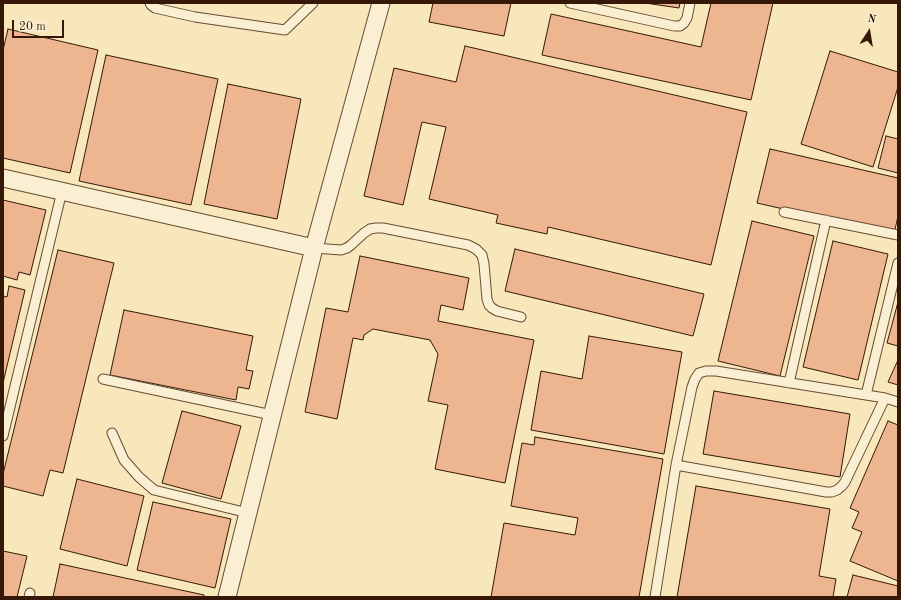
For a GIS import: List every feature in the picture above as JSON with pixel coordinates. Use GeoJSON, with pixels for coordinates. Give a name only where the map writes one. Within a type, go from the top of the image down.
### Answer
{"type":"FeatureCollection","features":[{"type":"Feature","properties":{"kind":"street"},"geometry":{"type":"LineString","coordinates":[[227,597],[314,248],[381,3]]}},
{"type":"Feature","properties":{"kind":"street"},"geometry":{"type":"LineString","coordinates":[[3,178],[314,248]]}},
{"type":"Feature","properties":{"kind":"lane"},"geometry":{"type":"LineString","coordinates":[[150,3],[156,8],[195,17],[285,30],[313,3]]}},
{"type":"Feature","properties":{"kind":"lane"},"geometry":{"type":"LineString","coordinates":[[570,3],[674,26],[680,26],[687,18],[690,3]]}},
{"type":"Feature","properties":{"kind":"lane"},"geometry":{"type":"LineString","coordinates":[[3,436],[62,191]]}},
{"type":"Feature","properties":{"kind":"lane"},"geometry":{"type":"LineString","coordinates":[[784,212],[898,235]]}},
{"type":"Feature","properties":{"kind":"lane"},"geometry":{"type":"LineString","coordinates":[[789,383],[826,220]]}},
{"type":"Feature","properties":{"kind":"lane"},"geometry":{"type":"LineString","coordinates":[[314,248],[341,250],[352,245],[370,229],[376,228],[383,228],[468,245],[476,249],[482,255],[487,300],[489,304],[497,311],[521,317]]}},
{"type":"Feature","properties":{"kind":"lane"},"geometry":{"type":"LineString","coordinates":[[866,395],[898,263]]}},
{"type":"Feature","properties":{"kind":"lane"},"geometry":{"type":"LineString","coordinates":[[655,597],[676,465],[692,387],[699,373],[716,371],[885,398],[898,402]]}},
{"type":"Feature","properties":{"kind":"lane"},"geometry":{"type":"LineString","coordinates":[[103,379],[272,415]]}},
{"type":"Feature","properties":{"kind":"lane"},"geometry":{"type":"LineString","coordinates":[[676,465],[832,492],[837,490],[845,482],[885,398]]}},
{"type":"Feature","properties":{"kind":"lane"},"geometry":{"type":"LineString","coordinates":[[112,433],[124,460],[139,477],[154,490],[248,513]]}},
{"type":"Feature","properties":{"kind":"building"},"geometry":{"type":"Polygon","coordinates":[[[433,3],[511,3],[504,36],[429,22],[433,3]]]}},
{"type":"Feature","properties":{"kind":"building"},"geometry":{"type":"Polygon","coordinates":[[[645,3],[680,3],[679,8],[645,3]]]}},
{"type":"Feature","properties":{"kind":"building"},"geometry":{"type":"Polygon","coordinates":[[[711,3],[773,3],[751,100],[542,55],[551,14],[701,47],[711,3]]]}},
{"type":"Feature","properties":{"kind":"building"},"geometry":{"type":"Polygon","coordinates":[[[8,29],[98,50],[70,173],[3,158],[3,50],[8,29]]]}},
{"type":"Feature","properties":{"kind":"building"},"geometry":{"type":"Polygon","coordinates":[[[465,46],[747,112],[711,265],[548,227],[547,234],[496,223],[498,215],[429,199],[446,127],[422,122],[403,205],[364,196],[394,68],[456,82],[465,46]]]}},
{"type":"Feature","properties":{"kind":"building"},"geometry":{"type":"Polygon","coordinates":[[[830,51],[898,72],[898,87],[873,167],[801,144],[830,51]]]}},
{"type":"Feature","properties":{"kind":"building"},"geometry":{"type":"Polygon","coordinates":[[[106,55],[218,79],[191,205],[79,181],[106,55]]]}},
{"type":"Feature","properties":{"kind":"building"},"geometry":{"type":"Polygon","coordinates":[[[228,84],[301,99],[277,219],[204,204],[228,84]]]}},
{"type":"Feature","properties":{"kind":"building"},"geometry":{"type":"Polygon","coordinates":[[[886,136],[898,139],[898,173],[878,168],[886,136]]]}},
{"type":"Feature","properties":{"kind":"building"},"geometry":{"type":"Polygon","coordinates":[[[770,149],[898,178],[898,216],[894,234],[757,203],[770,149]]]}},
{"type":"Feature","properties":{"kind":"building"},"geometry":{"type":"Polygon","coordinates":[[[3,200],[46,210],[30,275],[19,272],[17,280],[3,276],[3,200]]]}},
{"type":"Feature","properties":{"kind":"building"},"geometry":{"type":"Polygon","coordinates":[[[752,221],[814,236],[780,376],[718,361],[752,221]]]}},
{"type":"Feature","properties":{"kind":"building"},"geometry":{"type":"Polygon","coordinates":[[[833,241],[888,254],[858,380],[803,367],[833,241]]]}},
{"type":"Feature","properties":{"kind":"building"},"geometry":{"type":"Polygon","coordinates":[[[515,249],[704,294],[693,336],[505,291],[515,249]]]}},
{"type":"Feature","properties":{"kind":"building"},"geometry":{"type":"Polygon","coordinates":[[[58,250],[114,263],[63,473],[50,470],[43,496],[3,486],[3,474],[58,250]]]}},
{"type":"Feature","properties":{"kind":"building"},"geometry":{"type":"Polygon","coordinates":[[[360,256],[469,278],[463,310],[441,305],[438,321],[534,340],[505,483],[435,469],[448,405],[428,401],[438,354],[430,340],[373,329],[364,335],[363,340],[353,338],[337,419],[305,412],[326,308],[348,312],[360,256]]]}},
{"type":"Feature","properties":{"kind":"building"},"geometry":{"type":"Polygon","coordinates":[[[9,286],[25,290],[3,383],[3,296],[7,297],[9,286]]]}},
{"type":"Feature","properties":{"kind":"building"},"geometry":{"type":"Polygon","coordinates":[[[898,302],[898,346],[887,343],[898,302]]]}},
{"type":"Feature","properties":{"kind":"building"},"geometry":{"type":"Polygon","coordinates":[[[124,310],[253,336],[246,370],[253,371],[249,389],[238,387],[236,400],[110,375],[124,310]]]}},
{"type":"Feature","properties":{"kind":"building"},"geometry":{"type":"Polygon","coordinates":[[[589,336],[682,352],[664,454],[531,430],[541,371],[582,379],[589,336]]]}},
{"type":"Feature","properties":{"kind":"building"},"geometry":{"type":"Polygon","coordinates":[[[898,360],[898,385],[888,382],[898,360]]]}},
{"type":"Feature","properties":{"kind":"building"},"geometry":{"type":"Polygon","coordinates":[[[714,391],[850,414],[840,477],[703,454],[714,391]]]}},
{"type":"Feature","properties":{"kind":"building"},"geometry":{"type":"Polygon","coordinates":[[[182,411],[241,426],[221,499],[162,483],[182,411]]]}},
{"type":"Feature","properties":{"kind":"building"},"geometry":{"type":"Polygon","coordinates":[[[888,421],[898,425],[898,581],[850,561],[862,532],[852,528],[859,512],[850,508],[888,421]]]}},
{"type":"Feature","properties":{"kind":"building"},"geometry":{"type":"Polygon","coordinates":[[[535,437],[663,459],[639,597],[491,597],[504,523],[575,535],[578,518],[511,506],[522,443],[534,445],[535,437]]]}},
{"type":"Feature","properties":{"kind":"building"},"geometry":{"type":"Polygon","coordinates":[[[77,479],[144,496],[127,566],[60,549],[77,479]]]}},
{"type":"Feature","properties":{"kind":"building"},"geometry":{"type":"Polygon","coordinates":[[[696,486],[830,509],[819,576],[836,579],[833,597],[677,597],[696,486]]]}},
{"type":"Feature","properties":{"kind":"building"},"geometry":{"type":"Polygon","coordinates":[[[153,502],[231,519],[215,588],[137,570],[153,502]]]}},
{"type":"Feature","properties":{"kind":"building"},"geometry":{"type":"Polygon","coordinates":[[[3,551],[27,556],[17,597],[3,597],[3,551]]]}},
{"type":"Feature","properties":{"kind":"building"},"geometry":{"type":"Polygon","coordinates":[[[60,564],[204,595],[204,597],[53,597],[60,564]]]}},
{"type":"Feature","properties":{"kind":"building"},"geometry":{"type":"Polygon","coordinates":[[[853,575],[898,586],[898,597],[847,597],[853,575]]]}}]}
